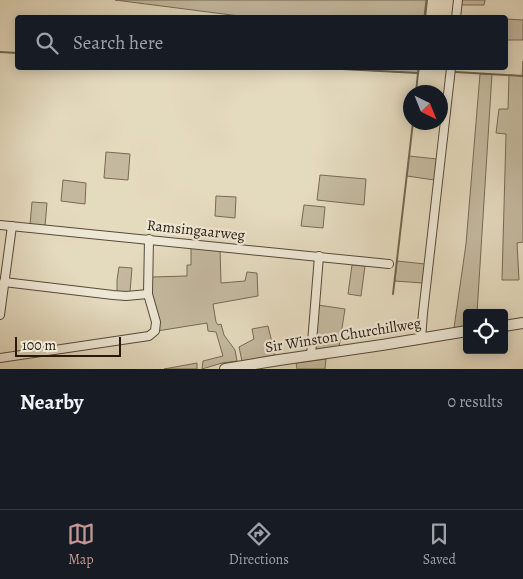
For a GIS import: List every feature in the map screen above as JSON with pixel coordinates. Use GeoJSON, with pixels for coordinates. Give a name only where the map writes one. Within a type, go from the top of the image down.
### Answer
{"type":"FeatureCollection","features":[{"type":"Feature","properties":{"kind":"street"},"geometry":{"type":"LineString","coordinates":[[456,15],[458,0]]}},
{"type":"Feature","properties":{"kind":"street"},"geometry":{"type":"LineString","coordinates":[[421,339],[450,70]]}},
{"type":"Feature","properties":{"kind":"street","name":"Ramsingaarweg"},"geometry":{"type":"LineString","coordinates":[[0,225],[389,264]]}},
{"type":"Feature","properties":{"kind":"street"},"geometry":{"type":"LineString","coordinates":[[0,315],[12,226]]}},
{"type":"Feature","properties":{"kind":"street"},"geometry":{"type":"LineString","coordinates":[[0,358],[149,336],[154,331],[156,322],[148,294],[149,239]]}},
{"type":"Feature","properties":{"kind":"street"},"geometry":{"type":"LineString","coordinates":[[311,355],[319,256]]}},
{"type":"Feature","properties":{"kind":"street"},"geometry":{"type":"LineString","coordinates":[[4,282],[113,295],[148,294]]}},
{"type":"Feature","properties":{"kind":"street"},"geometry":{"type":"LineString","coordinates":[[508,325],[523,323]]}},
{"type":"Feature","properties":{"kind":"street","name":"Sir Winston Churchillweg"},"geometry":{"type":"LineString","coordinates":[[225,369],[382,346],[463,332]]}},
{"type":"Feature","properties":{"kind":"shaded area"},"geometry":{"type":"Polygon","coordinates":[[[115,0],[426,0],[424,15],[232,15],[115,0]]]}},
{"type":"Feature","properties":{"kind":"shaded area"},"geometry":{"type":"Polygon","coordinates":[[[461,0],[485,0],[484,5],[460,5],[461,0]]]}},
{"type":"Feature","properties":{"kind":"shaded area"},"geometry":{"type":"Polygon","coordinates":[[[508,19],[523,20],[523,40],[508,40],[508,19]]]}},
{"type":"Feature","properties":{"kind":"shaded area"},"geometry":{"type":"Polygon","coordinates":[[[523,61],[523,242],[517,243],[519,280],[502,280],[506,134],[496,133],[499,109],[508,109],[509,75],[522,76],[523,61]]]}},
{"type":"Feature","properties":{"kind":"shaded area"},"geometry":{"type":"Polygon","coordinates":[[[361,70],[419,70],[418,73],[361,70]]]}},
{"type":"Feature","properties":{"kind":"shaded area"},"geometry":{"type":"Polygon","coordinates":[[[480,74],[492,74],[477,309],[463,309],[463,327],[454,328],[466,244],[480,74]]]}},
{"type":"Feature","properties":{"kind":"shaded area"},"geometry":{"type":"Polygon","coordinates":[[[106,152],[130,154],[128,180],[104,178],[106,152]]]}},
{"type":"Feature","properties":{"kind":"shaded area"},"geometry":{"type":"Polygon","coordinates":[[[409,156],[437,159],[434,180],[407,176],[409,156]]]}},
{"type":"Feature","properties":{"kind":"shaded area"},"geometry":{"type":"Polygon","coordinates":[[[320,175],[366,179],[364,205],[317,200],[320,175]]]}},
{"type":"Feature","properties":{"kind":"shaded area"},"geometry":{"type":"Polygon","coordinates":[[[63,180],[86,183],[85,204],[61,201],[63,180]]]}},
{"type":"Feature","properties":{"kind":"shaded area"},"geometry":{"type":"Polygon","coordinates":[[[216,196],[236,197],[235,218],[215,216],[216,196]]]}},
{"type":"Feature","properties":{"kind":"shaded area"},"geometry":{"type":"Polygon","coordinates":[[[32,202],[47,203],[45,226],[30,225],[32,202]]]}},
{"type":"Feature","properties":{"kind":"shaded area"},"geometry":{"type":"Polygon","coordinates":[[[304,205],[325,207],[323,228],[301,226],[304,205]]]}},
{"type":"Feature","properties":{"kind":"shaded area"},"geometry":{"type":"Polygon","coordinates":[[[191,247],[220,249],[221,283],[245,281],[247,272],[257,273],[258,296],[213,304],[216,322],[218,325],[221,324],[224,335],[235,350],[237,361],[202,369],[203,361],[223,356],[216,332],[208,331],[207,323],[157,331],[151,294],[152,277],[187,276],[187,265],[191,265],[191,247]]]}},
{"type":"Feature","properties":{"kind":"shaded area"},"geometry":{"type":"Polygon","coordinates":[[[397,261],[425,264],[423,283],[395,281],[397,261]]]}},
{"type":"Feature","properties":{"kind":"shaded area"},"geometry":{"type":"Polygon","coordinates":[[[352,265],[365,266],[361,296],[348,294],[352,265]]]}},
{"type":"Feature","properties":{"kind":"shaded area"},"geometry":{"type":"Polygon","coordinates":[[[119,267],[132,268],[130,292],[117,292],[119,267]]]}},
{"type":"Feature","properties":{"kind":"shaded area"},"geometry":{"type":"Polygon","coordinates":[[[318,305],[345,309],[339,347],[320,350],[316,349],[314,345],[318,305]]]}},
{"type":"Feature","properties":{"kind":"shaded area"},"geometry":{"type":"Polygon","coordinates":[[[268,326],[275,355],[242,361],[239,347],[254,339],[252,329],[268,326]]]}},
{"type":"Feature","properties":{"kind":"shaded area"},"geometry":{"type":"Polygon","coordinates":[[[326,359],[325,369],[297,369],[296,363],[326,359]]]}},
{"type":"Feature","properties":{"kind":"shaded area"},"geometry":{"type":"Polygon","coordinates":[[[197,363],[197,369],[164,369],[197,363]]]}},
{"type":"Feature","properties":{"kind":"waterway"},"geometry":{"type":"LineString","coordinates":[[425,15],[427,0]]}},
{"type":"Feature","properties":{"kind":"waterway"},"geometry":{"type":"LineString","coordinates":[[0,52],[15,53]]}},
{"type":"Feature","properties":{"kind":"waterway"},"geometry":{"type":"LineString","coordinates":[[361,70],[418,73],[419,70]]}},
{"type":"Feature","properties":{"kind":"waterway"},"geometry":{"type":"LineString","coordinates":[[456,72],[523,76]]}},
{"type":"Feature","properties":{"kind":"waterway"},"geometry":{"type":"LineString","coordinates":[[417,85],[418,73]]}},
{"type":"Feature","properties":{"kind":"waterway"},"geometry":{"type":"LineString","coordinates":[[393,294],[412,130]]}}]}
